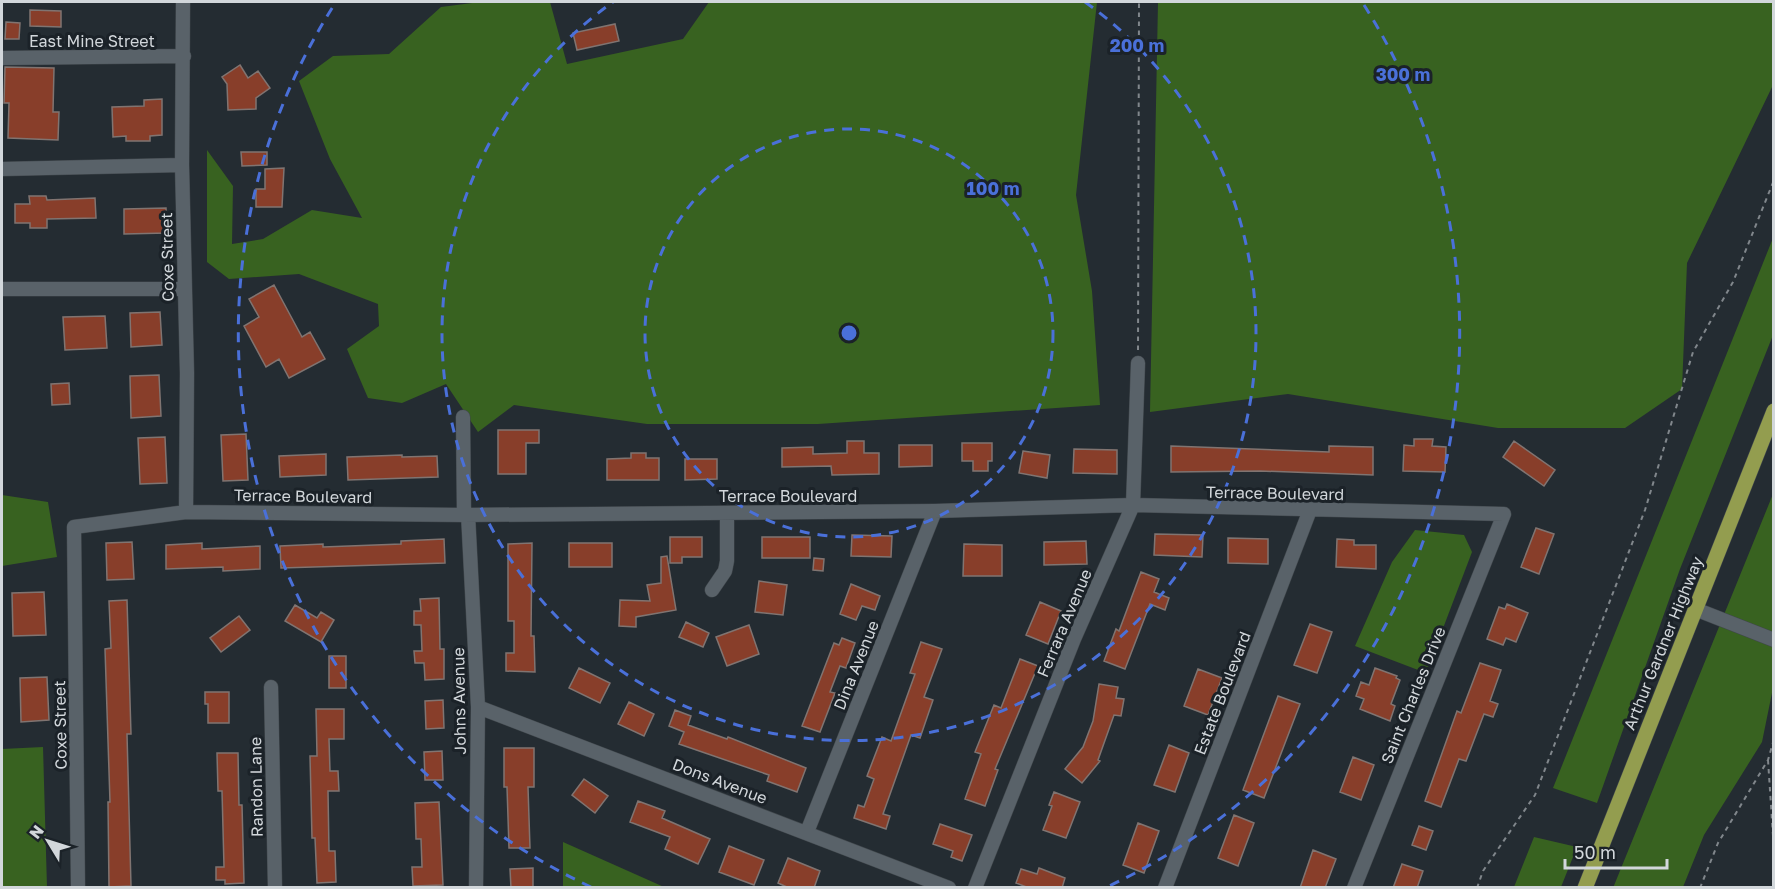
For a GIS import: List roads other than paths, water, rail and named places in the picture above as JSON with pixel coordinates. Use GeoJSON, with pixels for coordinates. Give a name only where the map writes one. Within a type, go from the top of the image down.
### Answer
{"type":"FeatureCollection","features":[{"type":"Feature","properties":{"kind":"main road","name":"Arthur Gardner Highway"},"geometry":{"type":"LineString","coordinates":[[1585,888],[1773,411]]}},
{"type":"Feature","properties":{"kind":"street","name":"Coxe Street"},"geometry":{"type":"LineString","coordinates":[[183,2],[182,165],[187,373],[186,512]]}},
{"type":"Feature","properties":{"kind":"street","name":"East Mine Street"},"geometry":{"type":"LineString","coordinates":[[2,58],[184,56]]}},
{"type":"Feature","properties":{"kind":"street"},"geometry":{"type":"LineString","coordinates":[[2,169],[182,165]]}},
{"type":"Feature","properties":{"kind":"street"},"geometry":{"type":"LineString","coordinates":[[2,289],[184,289]]}},
{"type":"Feature","properties":{"kind":"street","name":"Ferrara Avenue"},"geometry":{"type":"LineString","coordinates":[[975,888],[1074,639],[1133,506],[1138,363]]}},
{"type":"Feature","properties":{"kind":"street","name":"Johns Avenue"},"geometry":{"type":"LineString","coordinates":[[464,417],[466,514],[478,706],[476,888]]}},
{"type":"Feature","properties":{"kind":"street","name":"Terrace Boulevard"},"geometry":{"type":"LineString","coordinates":[[74,527],[186,512],[727,513],[1133,506],[1504,514]]}},
{"type":"Feature","properties":{"kind":"street","name":"Estate Boulevard"},"geometry":{"type":"LineString","coordinates":[[1165,888],[1310,510]]}},
{"type":"Feature","properties":{"kind":"street","name":"Dina Avenue"},"geometry":{"type":"LineString","coordinates":[[807,832],[935,511]]}},
{"type":"Feature","properties":{"kind":"street"},"geometry":{"type":"LineString","coordinates":[[712,590],[725,570],[727,561],[727,513]]}},
{"type":"Feature","properties":{"kind":"street","name":"Saint Charles Drive"},"geometry":{"type":"LineString","coordinates":[[1354,888],[1504,514]]}},
{"type":"Feature","properties":{"kind":"street","name":"Coxe Street"},"geometry":{"type":"LineString","coordinates":[[74,527],[78,888]]}},
{"type":"Feature","properties":{"kind":"street"},"geometry":{"type":"LineString","coordinates":[[1695,609],[1773,640]]}},
{"type":"Feature","properties":{"kind":"street","name":"Randon Lane"},"geometry":{"type":"LineString","coordinates":[[271,687],[275,888]]}},
{"type":"Feature","properties":{"kind":"street","name":"Dons Avenue"},"geometry":{"type":"LineString","coordinates":[[478,706],[949,888]]}}]}
